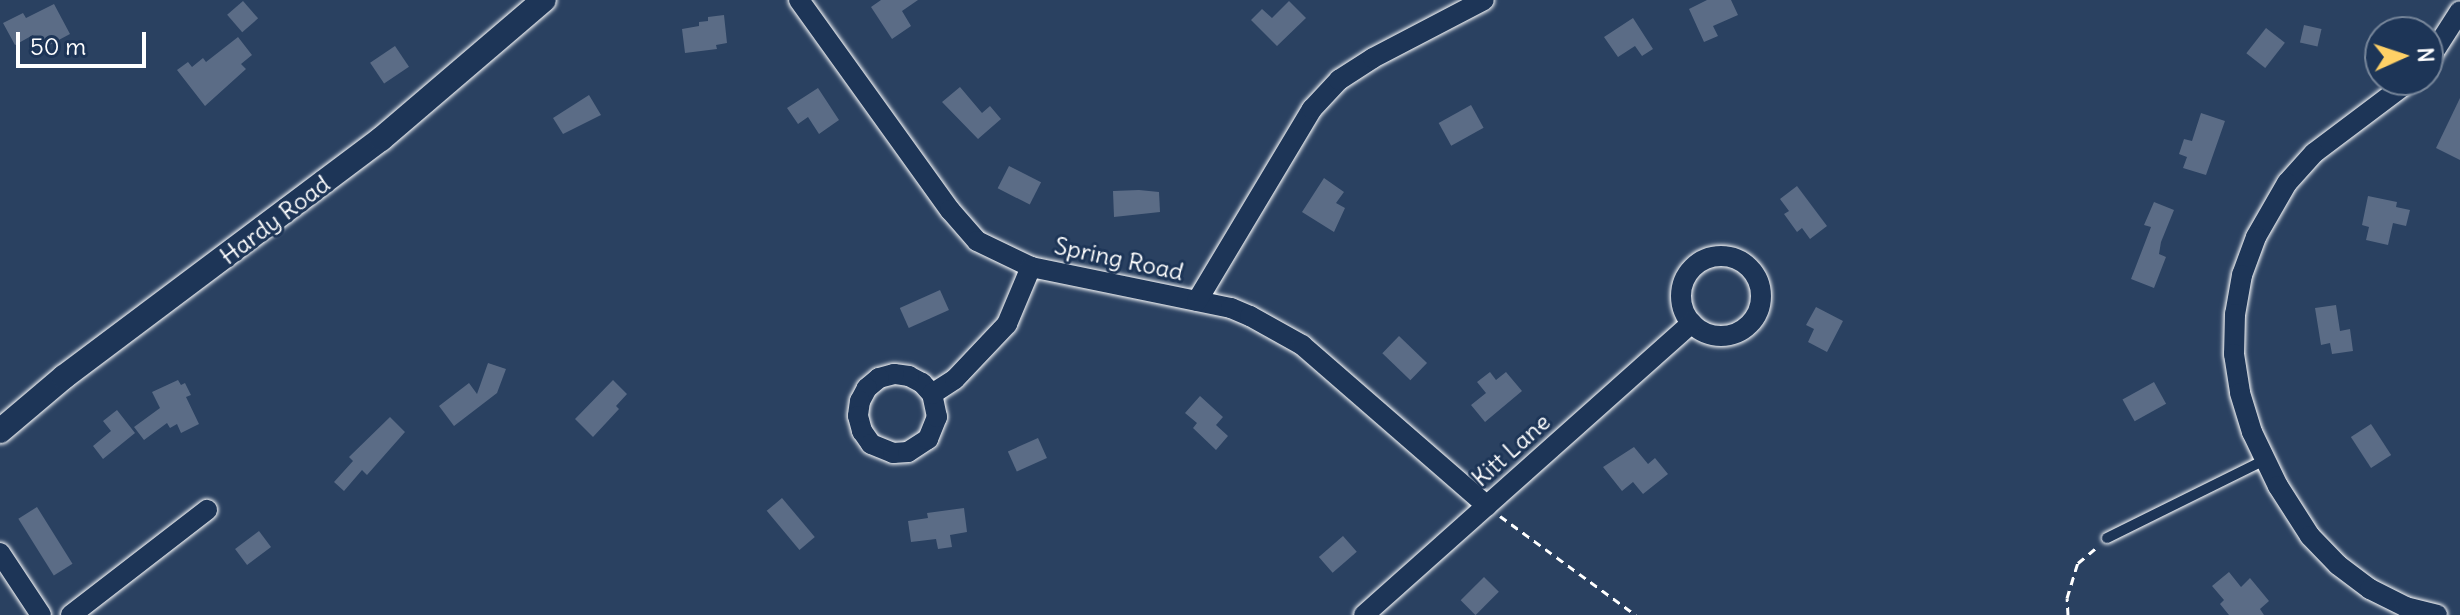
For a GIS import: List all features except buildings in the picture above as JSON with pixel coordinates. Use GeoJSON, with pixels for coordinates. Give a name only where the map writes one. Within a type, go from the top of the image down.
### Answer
{"type":"FeatureCollection","features":[{"type":"Feature","properties":{"kind":"street","name":"Hardy Road"},"geometry":{"type":"LineString","coordinates":[[0,431],[64,377],[366,150],[544,0]]}},
{"type":"Feature","properties":{"kind":"street","name":"Spring Road"},"geometry":{"type":"LineString","coordinates":[[799,0],[962,226],[995,252],[1031,267],[1197,301],[1250,316],[1302,345],[1487,506]]}},
{"type":"Feature","properties":{"kind":"street"},"geometry":{"type":"LineString","coordinates":[[1197,301],[1289,142],[1330,90],[1373,58],[1484,0]]}},
{"type":"Feature","properties":{"kind":"street"},"geometry":{"type":"LineString","coordinates":[[2444,36],[2460,11]]}},
{"type":"Feature","properties":{"kind":"street"},"geometry":{"type":"LineString","coordinates":[[2390,96],[2314,153],[2287,183],[2256,237],[2240,288],[2234,354],[2240,393],[2265,460],[2303,525],[2338,565],[2370,589],[2406,607],[2437,615]]}},
{"type":"Feature","properties":{"kind":"street"},"geometry":{"type":"LineString","coordinates":[[1721,255],[1746,264],[1760,286],[1758,312],[1751,323],[1728,336],[1702,331],[1692,323],[1681,299],[1687,274],[1708,258],[1721,255]]}},
{"type":"Feature","properties":{"kind":"street"},"geometry":{"type":"LineString","coordinates":[[932,394],[955,379],[1007,324],[1031,267]]}},
{"type":"Feature","properties":{"kind":"street","name":"Kitt Lane"},"geometry":{"type":"LineString","coordinates":[[1364,615],[1692,323]]}},
{"type":"Feature","properties":{"kind":"street"},"geometry":{"type":"LineString","coordinates":[[71,615],[207,510]]}},
{"type":"Feature","properties":{"kind":"street"},"geometry":{"type":"LineString","coordinates":[[0,553],[41,615]]}},
{"type":"Feature","properties":{"kind":"lane"},"geometry":{"type":"LineString","coordinates":[[2107,538],[2265,460]]}},
{"type":"Feature","properties":{"kind":"path"},"geometry":{"type":"LineString","coordinates":[[1487,506],[1636,615]]}},
{"type":"Feature","properties":{"kind":"path"},"geometry":{"type":"LineString","coordinates":[[2068,615],[2067,598],[2078,563],[2107,538]]}}]}
